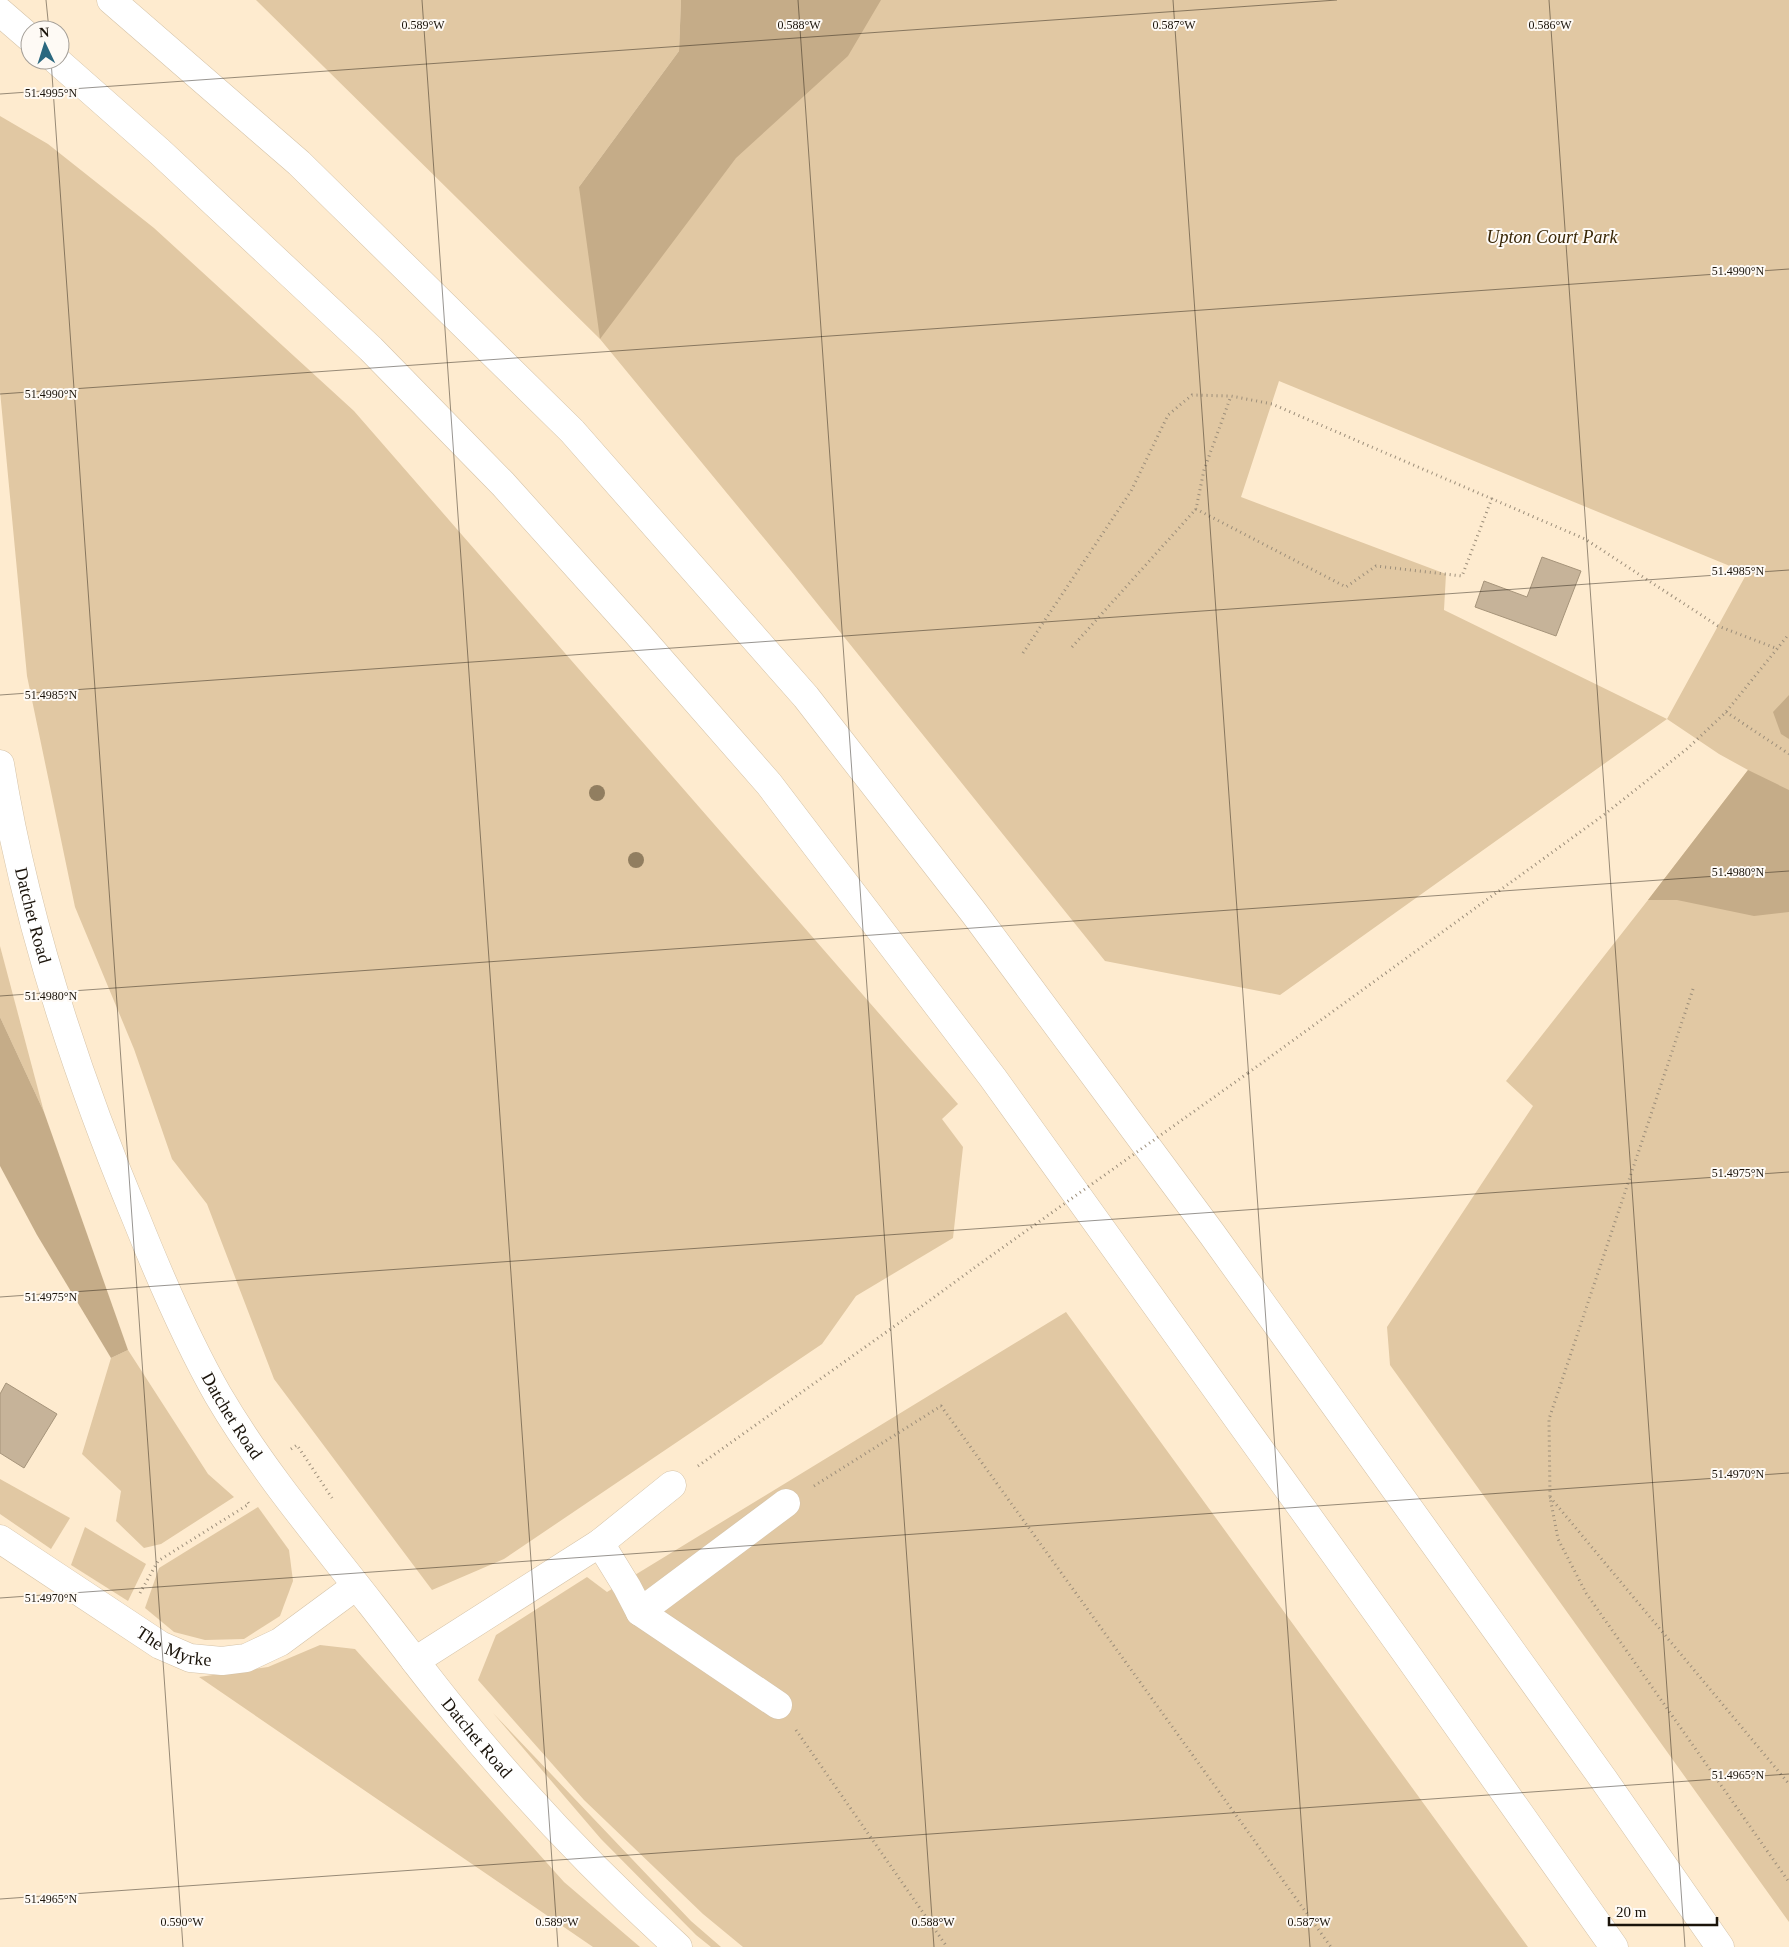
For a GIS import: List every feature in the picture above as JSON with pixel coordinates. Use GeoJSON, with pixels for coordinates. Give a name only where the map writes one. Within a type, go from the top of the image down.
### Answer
{"type":"FeatureCollection","features":[{"type":"Feature","properties":{"kind":"main road"},"geometry":{"type":"LineString","coordinates":[[112,0],[300,164],[572,431],[806,697],[974,913],[1212,1234],[1598,1772],[1720,1947]]}},
{"type":"Feature","properties":{"kind":"main road"},"geometry":{"type":"LineString","coordinates":[[0,12],[20,29]]}},
{"type":"Feature","properties":{"kind":"main road"},"geometry":{"type":"LineString","coordinates":[[67,70],[159,151],[371,349],[510,492],[769,784],[993,1078],[1406,1653],[1614,1947]]}},
{"type":"Feature","properties":{"kind":"main road","name":"Datchet Road"},"geometry":{"type":"LineString","coordinates":[[0,764],[20,865],[76,1064],[116,1171],[151,1255],[185,1330],[218,1394],[265,1468],[462,1721],[546,1817],[647,1919],[678,1947]]}},
{"type":"Feature","properties":{"kind":"main road"},"geometry":{"type":"LineString","coordinates":[[415,1660],[600,1543],[672,1485]]}},
{"type":"Feature","properties":{"kind":"main road"},"geometry":{"type":"LineString","coordinates":[[640,1612],[786,1503]]}},
{"type":"Feature","properties":{"kind":"main road","name":"The Myrke"},"geometry":{"type":"LineString","coordinates":[[0,1539],[160,1645],[190,1658],[222,1661],[246,1658],[280,1642],[356,1586]]}},
{"type":"Feature","properties":{"kind":"main road"},"geometry":{"type":"LineString","coordinates":[[600,1543],[640,1612],[778,1705]]}},
{"type":"Feature","properties":{"kind":"path"},"geometry":{"type":"LineString","coordinates":[[1023,653],[1132,491],[1168,415],[1192,395],[1231,396],[1272,404],[1492,498],[1585,539],[1718,626],[1778,649]]}},
{"type":"Feature","properties":{"kind":"path"},"geometry":{"type":"LineString","coordinates":[[1072,647],[1196,509],[1204,470],[1231,396]]}},
{"type":"Feature","properties":{"kind":"path"},"geometry":{"type":"LineString","coordinates":[[1196,509],[1346,587],[1376,566],[1462,576],[1492,498]]}},
{"type":"Feature","properties":{"kind":"path"},"geometry":{"type":"LineString","coordinates":[[672,1485],[1248,1073],[1605,814],[1688,748],[1726,712],[1789,634]]}},
{"type":"Feature","properties":{"kind":"path"},"geometry":{"type":"LineString","coordinates":[[1726,712],[1789,754]]}},
{"type":"Feature","properties":{"kind":"path"},"geometry":{"type":"LineString","coordinates":[[1693,989],[1549,1419],[1550,1497],[1558,1538],[1586,1592],[1789,1882]]}},
{"type":"Feature","properties":{"kind":"path"},"geometry":{"type":"LineString","coordinates":[[786,1503],[941,1406],[1331,1947]]}},
{"type":"Feature","properties":{"kind":"path"},"geometry":{"type":"LineString","coordinates":[[297,1445],[335,1502]]}},
{"type":"Feature","properties":{"kind":"path"},"geometry":{"type":"LineString","coordinates":[[125,1622],[158,1561],[248,1504],[245,1496]]}},
{"type":"Feature","properties":{"kind":"path"},"geometry":{"type":"LineString","coordinates":[[1550,1497],[1789,1784]]}},
{"type":"Feature","properties":{"kind":"path"},"geometry":{"type":"LineString","coordinates":[[778,1705],[947,1947]]}},
{"type":"Feature","properties":{"kind":"green space","name":"Upton Court Park"},"geometry":{"type":"Polygon","coordinates":[[[256,0],[681,0],[679,51],[579,187],[772,0],[1789,0],[1789,1922],[1390,1365],[1387,1327],[1533,1106],[1506,1081],[1748,770],[1719,754],[1667,719],[1280,995],[1105,961],[791,571],[600,339],[256,0]],[[1279,381],[1241,497],[1446,574],[1444,610],[1667,719],[1747,573],[1279,381]]]}},
{"type":"Feature","properties":{"kind":"green space"},"geometry":{"type":"Polygon","coordinates":[[[0,116],[48,144],[154,228],[354,411],[958,1104],[942,1119],[963,1147],[953,1238],[856,1296],[822,1344],[504,1559],[432,1590],[274,1379],[207,1204],[172,1159],[134,1049],[75,907],[27,676],[0,391],[0,116]]]}},
{"type":"Feature","properties":{"kind":"green space"},"geometry":{"type":"Polygon","coordinates":[[[0,946],[44,1112],[0,1017],[0,946]]]}},
{"type":"Feature","properties":{"kind":"green space"},"geometry":{"type":"Polygon","coordinates":[[[1066,1312],[1528,1947],[743,1947],[703,1914],[584,1800],[478,1680],[496,1635],[587,1577],[607,1592],[1066,1312]]]}},
{"type":"Feature","properties":{"kind":"green space"},"geometry":{"type":"Polygon","coordinates":[[[128,1350],[208,1474],[234,1497],[161,1544],[144,1548],[116,1521],[121,1491],[82,1454],[111,1358],[128,1350]]]}},
{"type":"Feature","properties":{"kind":"green space"},"geometry":{"type":"Polygon","coordinates":[[[0,1479],[70,1518],[51,1549],[0,1514],[0,1479]]]}},
{"type":"Feature","properties":{"kind":"green space"},"geometry":{"type":"Polygon","coordinates":[[[258,1507],[289,1550],[293,1581],[280,1616],[244,1639],[205,1640],[174,1632],[145,1608],[159,1568],[258,1507]]]}},
{"type":"Feature","properties":{"kind":"green space"},"geometry":{"type":"Polygon","coordinates":[[[85,1527],[146,1564],[128,1601],[71,1565],[85,1527]]]}},
{"type":"Feature","properties":{"kind":"green space"},"geometry":{"type":"Polygon","coordinates":[[[320,1645],[355,1649],[564,1882],[640,1947],[593,1947],[199,1677],[268,1667],[320,1645]]]}},
{"type":"Feature","properties":{"kind":"green space"},"geometry":{"type":"Polygon","coordinates":[[[493,1713],[691,1921],[721,1947],[711,1947],[696,1935],[601,1839],[493,1713]]]}},
{"type":"Feature","properties":{"kind":"shaded area"},"geometry":{"type":"Polygon","coordinates":[[[681,0],[881,0],[848,56],[736,158],[600,339],[579,187],[679,51],[681,0]]]}},
{"type":"Feature","properties":{"kind":"shaded area"},"geometry":{"type":"Polygon","coordinates":[[[1789,695],[1789,739],[1781,734],[1773,712],[1789,695]]]}},
{"type":"Feature","properties":{"kind":"shaded area"},"geometry":{"type":"Polygon","coordinates":[[[1748,770],[1789,790],[1789,912],[1754,916],[1677,900],[1648,900],[1748,770]]]}},
{"type":"Feature","properties":{"kind":"shaded area"},"geometry":{"type":"Polygon","coordinates":[[[0,1017],[44,1112],[128,1350],[111,1358],[37,1235],[0,1166],[0,1017]]]}},
{"type":"Feature","properties":{"kind":"building"},"geometry":{"type":"Polygon","coordinates":[[[1542,557],[1581,571],[1556,636],[1475,607],[1484,581],[1527,597],[1542,557]]]}},
{"type":"Feature","properties":{"kind":"building"},"geometry":{"type":"Polygon","coordinates":[[[6,1383],[57,1414],[24,1468],[0,1453],[0,1394],[6,1383]]]}}]}
